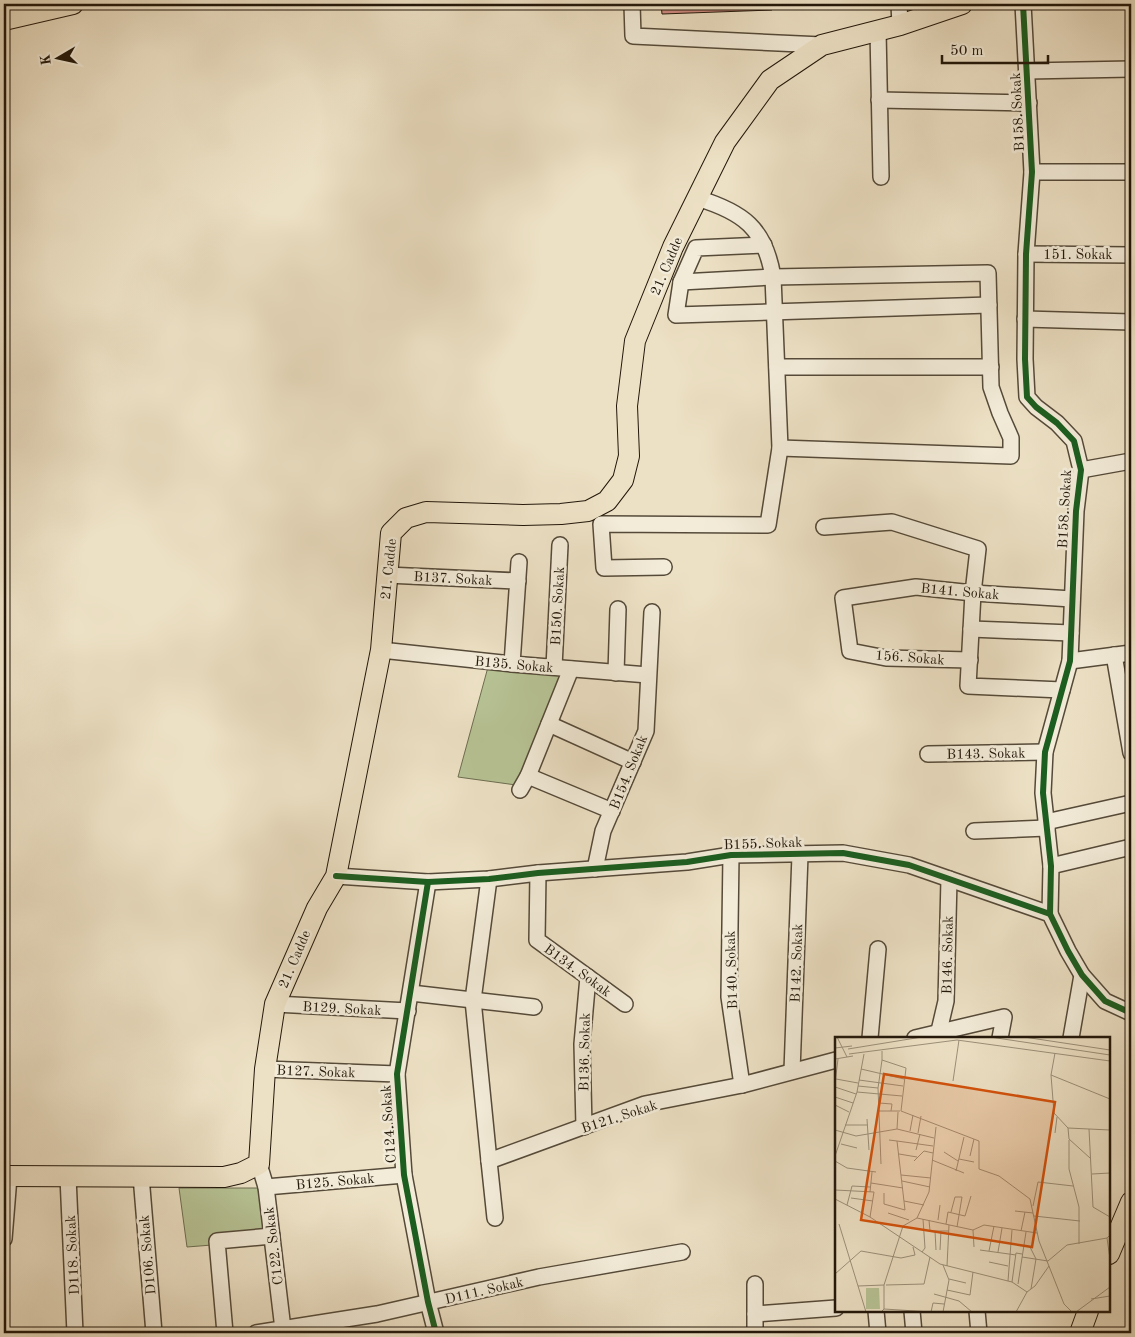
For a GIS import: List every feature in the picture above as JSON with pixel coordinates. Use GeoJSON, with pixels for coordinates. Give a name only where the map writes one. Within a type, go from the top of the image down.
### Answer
{"type":"FeatureCollection","features":[{"type":"Feature","properties":{"kind":"main road"},"geometry":{"type":"LineString","coordinates":[[4,20],[74,4]]}},
{"type":"Feature","properties":{"kind":"main road","name":"21. Cadde"},"geometry":{"type":"LineString","coordinates":[[259,1164],[265,1069],[275,1004],[317,908],[336,876],[381,650],[391,533],[406,518],[426,512],[523,515],[579,512],[588,511],[607,501],[623,480],[629,456],[627,406],[635,341],[673,247],[725,142],[770,80],[822,45],[900,25],[962,4]]}},
{"type":"Feature","properties":{"kind":"main road"},"geometry":{"type":"LineString","coordinates":[[7,1176],[224,1177],[259,1164]]}},
{"type":"Feature","properties":{"kind":"main road"},"geometry":{"type":"LineString","coordinates":[[1110,1252],[1131,1202]]}},
{"type":"Feature","properties":{"kind":"main road"},"geometry":{"type":"LineString","coordinates":[[1080,1333],[1088,1312]]}},
{"type":"Feature","properties":{"kind":"street"},"geometry":{"type":"LineString","coordinates":[[632,4],[633,36],[822,45]]}},
{"type":"Feature","properties":{"kind":"street"},"geometry":{"type":"LineString","coordinates":[[898,4],[900,25]]}},
{"type":"Feature","properties":{"kind":"street","name":"B158. Sokak"},"geometry":{"type":"LineString","coordinates":[[1023,4],[1032,172],[1026,254],[1027,397],[1036,407],[1057,422],[1074,441],[1080,470],[1076,511],[1070,661],[1044,752],[1043,792],[1051,866],[1050,914]]}},
{"type":"Feature","properties":{"kind":"street"},"geometry":{"type":"LineString","coordinates":[[878,31],[881,177]]}},
{"type":"Feature","properties":{"kind":"street"},"geometry":{"type":"LineString","coordinates":[[1027,71],[1131,69]]}},
{"type":"Feature","properties":{"kind":"street"},"geometry":{"type":"LineString","coordinates":[[879,100],[1029,103]]}},
{"type":"Feature","properties":{"kind":"street"},"geometry":{"type":"LineString","coordinates":[[1032,172],[1131,172]]}},
{"type":"Feature","properties":{"kind":"street"},"geometry":{"type":"LineString","coordinates":[[664,567],[604,568],[601,524],[768,526],[780,448],[775,312],[770,260],[764,245],[752,226],[744,218],[729,209],[697,198]]}},
{"type":"Feature","properties":{"kind":"street"},"geometry":{"type":"LineString","coordinates":[[764,245],[696,248],[681,282],[676,315],[988,305]]}},
{"type":"Feature","properties":{"kind":"street","name":"151. Sokak"},"geometry":{"type":"LineString","coordinates":[[1026,254],[1131,254]]}},
{"type":"Feature","properties":{"kind":"street"},"geometry":{"type":"LineString","coordinates":[[681,282],[773,276],[988,273],[991,388],[1011,438],[1011,456],[780,448]]}},
{"type":"Feature","properties":{"kind":"street"},"geometry":{"type":"LineString","coordinates":[[1025,319],[1131,322]]}},
{"type":"Feature","properties":{"kind":"street"},"geometry":{"type":"LineString","coordinates":[[777,367],[991,367]]}},
{"type":"Feature","properties":{"kind":"street"},"geometry":{"type":"LineString","coordinates":[[1080,470],[1131,461]]}},
{"type":"Feature","properties":{"kind":"street"},"geometry":{"type":"LineString","coordinates":[[824,526],[892,522],[978,549],[973,593],[968,686],[1062,690]]}},
{"type":"Feature","properties":{"kind":"street","name":"B150. Sokak"},"geometry":{"type":"LineString","coordinates":[[554,667],[560,544]]}},
{"type":"Feature","properties":{"kind":"street"},"geometry":{"type":"LineString","coordinates":[[512,664],[519,562]]}},
{"type":"Feature","properties":{"kind":"street","name":"B137. Sokak"},"geometry":{"type":"LineString","coordinates":[[387,575],[518,581]]}},
{"type":"Feature","properties":{"kind":"street","name":"B141. Sokak"},"geometry":{"type":"LineString","coordinates":[[850,652],[843,598],[916,587],[1072,600]]}},
{"type":"Feature","properties":{"kind":"street"},"geometry":{"type":"LineString","coordinates":[[616,673],[618,609]]}},
{"type":"Feature","properties":{"kind":"street","name":"B154. Sokak"},"geometry":{"type":"LineString","coordinates":[[595,869],[603,831],[646,731],[652,612]]}},
{"type":"Feature","properties":{"kind":"street"},"geometry":{"type":"LineString","coordinates":[[971,628],[1071,633]]}},
{"type":"Feature","properties":{"kind":"street","name":"B135. Sokak"},"geometry":{"type":"LineString","coordinates":[[381,650],[512,664],[648,675]]}},
{"type":"Feature","properties":{"kind":"street","name":"156. Sokak"},"geometry":{"type":"LineString","coordinates":[[850,652],[886,658],[970,660]]}},
{"type":"Feature","properties":{"kind":"street"},"geometry":{"type":"LineString","coordinates":[[1070,661],[1131,653]]}},
{"type":"Feature","properties":{"kind":"street"},"geometry":{"type":"LineString","coordinates":[[1114,655],[1128,711],[1131,753]]}},
{"type":"Feature","properties":{"kind":"street"},"geometry":{"type":"LineString","coordinates":[[520,790],[528,776],[571,669]]}},
{"type":"Feature","properties":{"kind":"street"},"geometry":{"type":"LineString","coordinates":[[549,724],[633,762]]}},
{"type":"Feature","properties":{"kind":"street","name":"B143. Sokak"},"geometry":{"type":"LineString","coordinates":[[928,754],[1044,752]]}},
{"type":"Feature","properties":{"kind":"street"},"geometry":{"type":"LineString","coordinates":[[528,776],[612,811]]}},
{"type":"Feature","properties":{"kind":"street"},"geometry":{"type":"LineString","coordinates":[[974,831],[1046,825],[1131,803]]}},
{"type":"Feature","properties":{"kind":"street"},"geometry":{"type":"LineString","coordinates":[[1051,866],[1131,848]]}},
{"type":"Feature","properties":{"kind":"street","name":"B155. Sokak"},"geometry":{"type":"LineString","coordinates":[[336,876],[428,882],[489,879],[538,873],[687,862],[731,855],[843,853],[909,865],[1050,914]]}},
{"type":"Feature","properties":{"kind":"street","name":"B142. Sokak"},"geometry":{"type":"LineString","coordinates":[[792,1072],[800,854]]}},
{"type":"Feature","properties":{"kind":"street","name":"B140. Sokak"},"geometry":{"type":"LineString","coordinates":[[731,855],[729,997],[742,1085]]}},
{"type":"Feature","properties":{"kind":"street","name":"B134. Sokak"},"geometry":{"type":"LineString","coordinates":[[538,873],[538,940],[625,1004]]}},
{"type":"Feature","properties":{"kind":"street"},"geometry":{"type":"LineString","coordinates":[[489,879],[473,1000],[495,1218]]}},
{"type":"Feature","properties":{"kind":"street","name":"B146. Sokak"},"geometry":{"type":"LineString","coordinates":[[939,1031],[946,1001],[949,879]]}},
{"type":"Feature","properties":{"kind":"street","name":"C124. Sokak"},"geometry":{"type":"LineString","coordinates":[[428,882],[397,1074],[404,1175],[428,1302],[436,1333]]}},
{"type":"Feature","properties":{"kind":"street"},"geometry":{"type":"LineString","coordinates":[[1050,914],[1082,975],[1105,1001],[1131,1013]]}},
{"type":"Feature","properties":{"kind":"street"},"geometry":{"type":"LineString","coordinates":[[870,1037],[878,949]]}},
{"type":"Feature","properties":{"kind":"street"},"geometry":{"type":"LineString","coordinates":[[1071,1037],[1082,975]]}},
{"type":"Feature","properties":{"kind":"street","name":"B136. Sokak"},"geometry":{"type":"LineString","coordinates":[[584,1127],[582,1044],[588,977]]}},
{"type":"Feature","properties":{"kind":"street"},"geometry":{"type":"LineString","coordinates":[[411,993],[534,1007]]}},
{"type":"Feature","properties":{"kind":"street","name":"B129. Sokak"},"geometry":{"type":"LineString","coordinates":[[275,1004],[408,1011]]}},
{"type":"Feature","properties":{"kind":"street"},"geometry":{"type":"LineString","coordinates":[[918,1037],[1004,1017],[1000,1037]]}},
{"type":"Feature","properties":{"kind":"street","name":"B121. Sokak"},"geometry":{"type":"LineString","coordinates":[[489,1161],[645,1104],[742,1085],[835,1060]]}},
{"type":"Feature","properties":{"kind":"street","name":"B127. Sokak"},"geometry":{"type":"LineString","coordinates":[[265,1069],[397,1074]]}},
{"type":"Feature","properties":{"kind":"street","name":"C122. Sokak"},"geometry":{"type":"LineString","coordinates":[[259,1164],[266,1187],[283,1329]]}},
{"type":"Feature","properties":{"kind":"street","name":"B125. Sokak"},"geometry":{"type":"LineString","coordinates":[[266,1187],[404,1175]]}},
{"type":"Feature","properties":{"kind":"street"},"geometry":{"type":"LineString","coordinates":[[4,1239],[7,1176]]}},
{"type":"Feature","properties":{"kind":"street","name":"D106. Sokak"},"geometry":{"type":"LineString","coordinates":[[141,1176],[154,1333]]}},
{"type":"Feature","properties":{"kind":"street","name":"D118. Sokak"},"geometry":{"type":"LineString","coordinates":[[68,1177],[75,1333]]}},
{"type":"Feature","properties":{"kind":"street"},"geometry":{"type":"LineString","coordinates":[[224,1333],[217,1241],[272,1236]]}},
{"type":"Feature","properties":{"kind":"street","name":"D111. Sokak"},"geometry":{"type":"LineString","coordinates":[[256,1333],[378,1314],[539,1278],[682,1252]]}},
{"type":"Feature","properties":{"kind":"street"},"geometry":{"type":"LineString","coordinates":[[755,1333],[756,1284]]}},
{"type":"Feature","properties":{"kind":"street"},"geometry":{"type":"LineString","coordinates":[[755,1314],[835,1308]]}},
{"type":"Feature","properties":{"kind":"street"},"geometry":{"type":"LineString","coordinates":[[876,1312],[878,1333]]}},
{"type":"Feature","properties":{"kind":"street"},"geometry":{"type":"LineString","coordinates":[[912,1312],[914,1333]]}},
{"type":"Feature","properties":{"kind":"street"},"geometry":{"type":"LineString","coordinates":[[978,1312],[979,1333]]}},
{"type":"Feature","properties":{"kind":"green space"},"geometry":{"type":"Polygon","coordinates":[[[488,667],[562,676],[516,785],[458,777],[488,667]]]}},
{"type":"Feature","properties":{"kind":"green space"},"geometry":{"type":"Polygon","coordinates":[[[179,1188],[257,1188],[260,1191],[264,1231],[211,1235],[212,1245],[187,1247],[179,1188]]]}},
{"type":"Feature","properties":{"kind":"building"},"geometry":{"type":"Polygon","coordinates":[[[661,4],[772,4],[772,10],[662,14],[661,4]]]}},
{"type":"Feature","properties":{"kind":"cycle path"},"geometry":{"type":"LineString","coordinates":[[1023,4],[1032,172],[1026,254],[1025,359],[1027,397],[1036,407],[1057,423],[1074,441],[1081,470],[1076,511],[1070,661],[1045,752],[1043,793],[1051,866],[1050,914]]}},
{"type":"Feature","properties":{"kind":"cycle path"},"geometry":{"type":"LineString","coordinates":[[336,876],[428,882],[489,879],[538,873],[687,862],[731,855],[843,853],[909,865],[1050,914],[1082,975],[1105,1001],[1131,1013]]}},
{"type":"Feature","properties":{"kind":"cycle path"},"geometry":{"type":"LineString","coordinates":[[428,882],[397,1074],[404,1175],[428,1302],[436,1333]]}}]}
